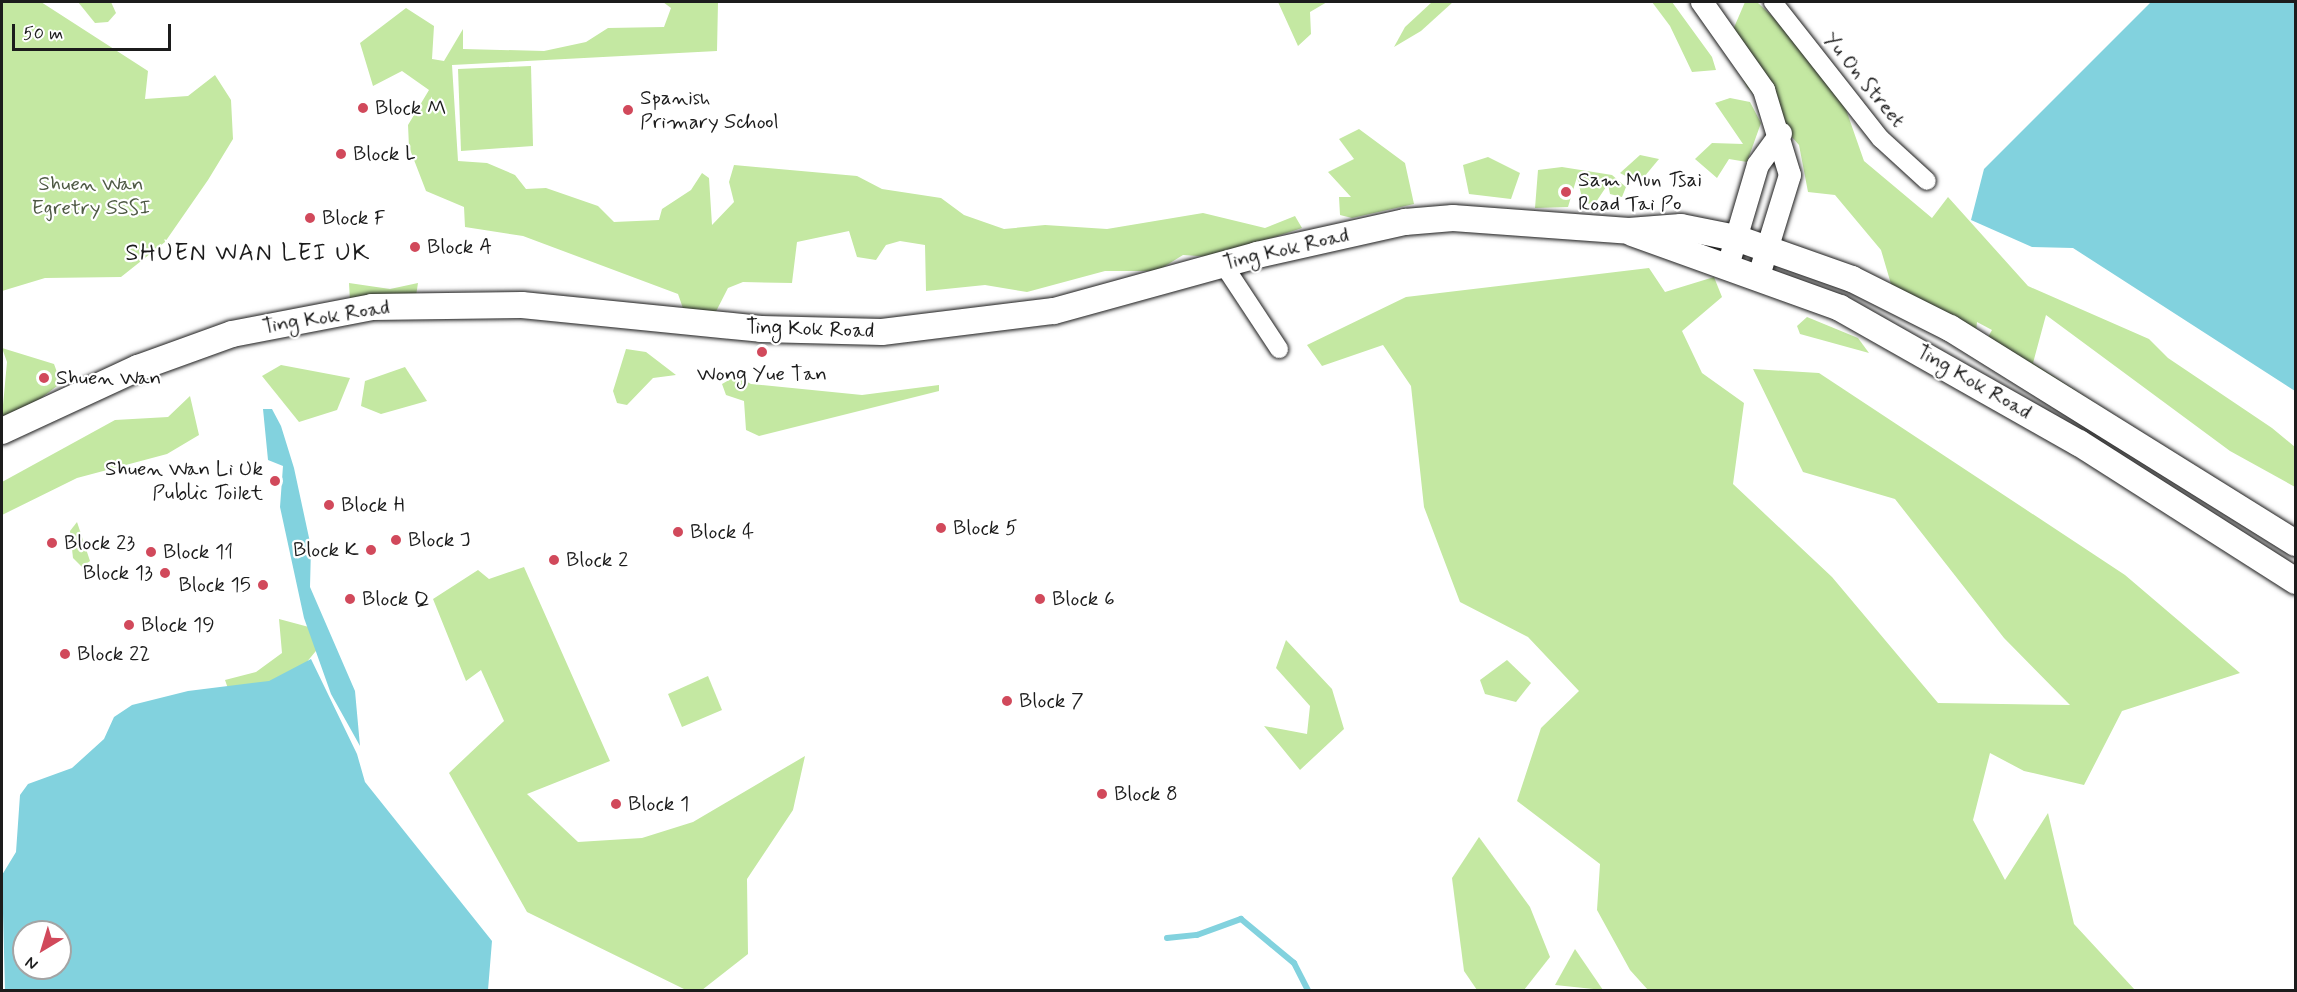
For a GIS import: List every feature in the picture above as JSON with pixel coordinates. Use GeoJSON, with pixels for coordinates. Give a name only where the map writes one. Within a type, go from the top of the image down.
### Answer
{"type":"FeatureCollection","features":[{"type":"Feature","properties":{"kind":"main road","name":"Ting Kok Road"},"geometry":{"type":"LineString","coordinates":[[2,431],[138,368],[232,333],[372,307],[522,305],[761,329],[882,332],[1054,312],[1223,264],[1371,228],[1453,218],[1629,231],[1681,227],[1736,238],[1852,279],[1950,328],[2295,543]]}},
{"type":"Feature","properties":{"kind":"main road","name":"Ting Kok Road"},"geometry":{"type":"LineString","coordinates":[[1629,231],[1759,276],[1840,308],[1936,359],[2295,581]]}},
{"type":"Feature","properties":{"kind":"street"},"geometry":{"type":"LineString","coordinates":[[1702,2],[1764,90],[1781,133],[1790,175],[1759,276]]}},
{"type":"Feature","properties":{"kind":"street","name":"Yu On Street"},"geometry":{"type":"LineString","coordinates":[[1773,2],[1881,140],[1927,181]]}},
{"type":"Feature","properties":{"kind":"street"},"geometry":{"type":"LineString","coordinates":[[1728,266],[1758,165],[1781,133]]}},
{"type":"Feature","properties":{"kind":"street"},"geometry":{"type":"LineString","coordinates":[[1223,264],[1242,285],[1279,349]]}},
{"type":"Feature","properties":{"kind":"green space","name":"Shuen Wan Egretry SSSI"},"geometry":{"type":"Polygon","coordinates":[[[2,2],[41,2],[148,71],[145,99],[188,96],[215,75],[231,100],[233,139],[208,180],[165,242],[121,277],[45,278],[2,291],[2,2]]]}},
{"type":"Feature","properties":{"kind":"green space"},"geometry":{"type":"Polygon","coordinates":[[[78,2],[111,2],[116,13],[108,22],[95,23],[78,2]]]}},
{"type":"Feature","properties":{"kind":"green space"},"geometry":{"type":"Polygon","coordinates":[[[663,2],[718,2],[717,51],[452,65],[458,161],[487,163],[515,175],[526,189],[546,188],[598,206],[614,222],[659,220],[662,209],[691,190],[702,173],[709,178],[712,225],[734,202],[729,182],[734,165],[857,176],[882,189],[941,198],[964,215],[1004,229],[1045,225],[1107,229],[1203,213],[1265,228],[1295,216],[1302,228],[1213,257],[1183,255],[1157,271],[1105,271],[1027,292],[985,285],[926,291],[925,245],[900,241],[886,245],[876,260],[857,257],[849,231],[797,242],[792,283],[743,282],[728,288],[706,331],[691,331],[678,294],[523,236],[465,227],[464,207],[426,191],[409,147],[408,125],[429,90],[402,71],[373,86],[360,43],[406,8],[434,26],[432,59],[444,61],[463,29],[463,49],[544,51],[586,42],[608,28],[664,27],[671,8],[663,2]]]}},
{"type":"Feature","properties":{"kind":"green space"},"geometry":{"type":"Polygon","coordinates":[[[1278,2],[1327,2],[1310,12],[1311,34],[1298,46],[1278,2]]]}},
{"type":"Feature","properties":{"kind":"green space"},"geometry":{"type":"Polygon","coordinates":[[[1432,2],[1453,2],[1421,31],[1394,47],[1405,27],[1432,2]]]}},
{"type":"Feature","properties":{"kind":"green space"},"geometry":{"type":"Polygon","coordinates":[[[1652,2],[1672,2],[1712,57],[1716,70],[1692,72],[1670,26],[1652,2]]]}},
{"type":"Feature","properties":{"kind":"green space"},"geometry":{"type":"Polygon","coordinates":[[[1745,2],[1757,2],[1774,18],[1843,101],[1864,161],[1932,218],[1948,197],[2028,286],[2149,339],[2168,358],[2272,428],[2295,447],[2295,487],[2230,451],[2046,315],[2033,363],[2162,446],[1979,353],[1992,330],[1977,322],[1975,343],[1967,343],[1901,318],[1881,250],[1835,195],[1808,192],[1799,145],[1747,87],[1726,46],[1745,2]]]}},
{"type":"Feature","properties":{"kind":"green space"},"geometry":{"type":"Polygon","coordinates":[[[531,66],[533,146],[461,151],[458,69],[531,66]]]}},
{"type":"Feature","properties":{"kind":"green space"},"geometry":{"type":"Polygon","coordinates":[[[1730,98],[1750,102],[1761,123],[1747,162],[1729,159],[1717,178],[1695,159],[1712,143],[1743,144],[1715,103],[1730,98]]]}},
{"type":"Feature","properties":{"kind":"green space"},"geometry":{"type":"Polygon","coordinates":[[[1359,129],[1405,163],[1414,204],[1352,218],[1340,215],[1339,197],[1351,197],[1328,172],[1354,159],[1339,139],[1359,129]]]}},
{"type":"Feature","properties":{"kind":"green space"},"geometry":{"type":"Polygon","coordinates":[[[1640,155],[1659,159],[1639,183],[1620,173],[1640,155]]]}},
{"type":"Feature","properties":{"kind":"green space"},"geometry":{"type":"Polygon","coordinates":[[[1488,157],[1520,173],[1511,199],[1469,194],[1463,165],[1488,157]]]}},
{"type":"Feature","properties":{"kind":"green space"},"geometry":{"type":"Polygon","coordinates":[[[1562,167],[1612,175],[1626,187],[1622,197],[1610,194],[1608,184],[1594,205],[1583,202],[1577,177],[1568,207],[1535,208],[1538,170],[1562,167]]]}},
{"type":"Feature","properties":{"kind":"green space"},"geometry":{"type":"Polygon","coordinates":[[[1649,268],[1665,292],[1714,277],[1722,297],[1682,331],[1702,373],[1744,403],[1733,484],[1832,577],[1938,703],[2070,705],[2004,638],[1895,499],[1803,472],[1753,369],[1819,373],[2125,575],[2240,673],[2122,711],[2084,785],[2024,771],[1990,753],[1973,820],[2005,880],[2048,813],[2074,924],[2135,990],[1648,990],[1630,970],[1597,910],[1600,864],[1517,801],[1541,728],[1579,691],[1528,637],[1460,602],[1424,507],[1411,386],[1383,345],[1322,366],[1307,345],[1406,297],[1649,268]]]}},
{"type":"Feature","properties":{"kind":"green space"},"geometry":{"type":"Polygon","coordinates":[[[349,283],[390,289],[418,283],[414,309],[350,301],[349,283]]]}},
{"type":"Feature","properties":{"kind":"green space"},"geometry":{"type":"Polygon","coordinates":[[[1807,317],[1858,338],[1869,353],[1800,334],[1797,326],[1807,317]]]}},
{"type":"Feature","properties":{"kind":"green space"},"geometry":{"type":"Polygon","coordinates":[[[2,348],[54,364],[61,383],[28,408],[2,416],[7,362],[2,348]]]}},
{"type":"Feature","properties":{"kind":"green space"},"geometry":{"type":"Polygon","coordinates":[[[626,349],[646,352],[676,375],[653,378],[627,405],[617,403],[613,391],[626,349]]]}},
{"type":"Feature","properties":{"kind":"green space"},"geometry":{"type":"Polygon","coordinates":[[[281,365],[350,378],[337,410],[299,422],[262,376],[281,365]]]}},
{"type":"Feature","properties":{"kind":"green space"},"geometry":{"type":"Polygon","coordinates":[[[405,367],[427,401],[381,414],[361,406],[365,381],[405,367]]]}},
{"type":"Feature","properties":{"kind":"green space"},"geometry":{"type":"Polygon","coordinates":[[[736,376],[751,384],[862,395],[939,385],[939,391],[759,436],[746,430],[744,401],[726,395],[722,384],[736,376]]]}},
{"type":"Feature","properties":{"kind":"green space"},"geometry":{"type":"Polygon","coordinates":[[[190,396],[199,435],[167,454],[77,478],[2,515],[2,482],[115,420],[168,417],[190,396]]]}},
{"type":"Feature","properties":{"kind":"green space"},"geometry":{"type":"Polygon","coordinates":[[[77,522],[90,561],[82,567],[73,558],[70,531],[77,522]]]}},
{"type":"Feature","properties":{"kind":"green space"},"geometry":{"type":"Polygon","coordinates":[[[524,567],[610,761],[527,794],[578,842],[642,838],[693,822],[805,756],[793,810],[747,879],[748,954],[702,990],[686,990],[527,912],[449,773],[504,721],[481,670],[466,681],[433,599],[478,570],[489,579],[524,567]]]}},
{"type":"Feature","properties":{"kind":"green space"},"geometry":{"type":"Polygon","coordinates":[[[279,619],[320,630],[320,646],[287,686],[231,697],[225,680],[256,672],[282,653],[279,619]]]}},
{"type":"Feature","properties":{"kind":"green space"},"geometry":{"type":"Polygon","coordinates":[[[1286,640],[1332,689],[1344,729],[1300,770],[1264,726],[1307,734],[1310,706],[1276,668],[1286,640]]]}},
{"type":"Feature","properties":{"kind":"green space"},"geometry":{"type":"Polygon","coordinates":[[[1507,660],[1531,683],[1516,702],[1485,694],[1480,680],[1507,660]]]}},
{"type":"Feature","properties":{"kind":"green space"},"geometry":{"type":"Polygon","coordinates":[[[708,676],[722,710],[682,727],[668,694],[708,676]]]}},
{"type":"Feature","properties":{"kind":"green space"},"geometry":{"type":"Polygon","coordinates":[[[1479,837],[1530,907],[1550,957],[1524,990],[1477,990],[1464,971],[1452,878],[1479,837]]]}},
{"type":"Feature","properties":{"kind":"green space"},"geometry":{"type":"Polygon","coordinates":[[[1575,949],[1603,990],[1555,985],[1575,949]]]}},
{"type":"Feature","properties":{"kind":"water"},"geometry":{"type":"Polygon","coordinates":[[[2151,2],[2295,2],[2295,391],[2073,248],[2032,247],[1971,220],[1984,169],[2151,2]]]}},
{"type":"Feature","properties":{"kind":"water"},"geometry":{"type":"Polygon","coordinates":[[[263,409],[272,409],[281,426],[294,468],[311,547],[310,587],[355,691],[360,746],[331,694],[304,618],[280,507],[283,466],[268,460],[263,409]]]}},
{"type":"Feature","properties":{"kind":"water"},"geometry":{"type":"Polygon","coordinates":[[[311,659],[357,754],[365,782],[492,941],[488,990],[5,990],[2,875],[16,852],[20,795],[28,784],[72,768],[104,739],[114,717],[132,705],[188,691],[269,681],[311,659]]]}},
{"type":"Feature","properties":{"kind":"waterway"},"geometry":{"type":"LineString","coordinates":[[1167,938],[1197,935],[1241,919],[1294,963],[1308,990]]}},
{"type":"Feature","properties":{"kind":"place","name":"Block M"},"geometry":{"type":"Point","coordinates":[363,108]}},
{"type":"Feature","properties":{"kind":"place","name":"Spanish Primary School"},"geometry":{"type":"Point","coordinates":[628,110]}},
{"type":"Feature","properties":{"kind":"place","name":"Block L"},"geometry":{"type":"Point","coordinates":[341,154]}},
{"type":"Feature","properties":{"kind":"place","name":"Sam Mun Tsai Road Tai Po"},"geometry":{"type":"Point","coordinates":[1566,192]}},
{"type":"Feature","properties":{"kind":"place","name":"Block F"},"geometry":{"type":"Point","coordinates":[310,218]}},
{"type":"Feature","properties":{"kind":"place","name":"Block A"},"geometry":{"type":"Point","coordinates":[415,247]}},
{"type":"Feature","properties":{"kind":"place","name":"Wong Yue Tan"},"geometry":{"type":"Point","coordinates":[762,352]}},
{"type":"Feature","properties":{"kind":"place","name":"Shuen Wan"},"geometry":{"type":"Point","coordinates":[44,378]}},
{"type":"Feature","properties":{"kind":"place","name":"Shuen Wan Li Uk Public Toilet"},"geometry":{"type":"Point","coordinates":[275,481]}},
{"type":"Feature","properties":{"kind":"place","name":"Block H"},"geometry":{"type":"Point","coordinates":[329,505]}},
{"type":"Feature","properties":{"kind":"place","name":"Block 5"},"geometry":{"type":"Point","coordinates":[941,528]}},
{"type":"Feature","properties":{"kind":"place","name":"Block 4"},"geometry":{"type":"Point","coordinates":[678,532]}},
{"type":"Feature","properties":{"kind":"place","name":"Block J"},"geometry":{"type":"Point","coordinates":[396,540]}},
{"type":"Feature","properties":{"kind":"place","name":"Block 23"},"geometry":{"type":"Point","coordinates":[52,543]}},
{"type":"Feature","properties":{"kind":"place","name":"Block K"},"geometry":{"type":"Point","coordinates":[371,550]}},
{"type":"Feature","properties":{"kind":"place","name":"Block 11"},"geometry":{"type":"Point","coordinates":[151,552]}},
{"type":"Feature","properties":{"kind":"place","name":"Block 2"},"geometry":{"type":"Point","coordinates":[554,560]}},
{"type":"Feature","properties":{"kind":"place","name":"Block 13"},"geometry":{"type":"Point","coordinates":[165,573]}},
{"type":"Feature","properties":{"kind":"place","name":"Block 15"},"geometry":{"type":"Point","coordinates":[263,585]}},
{"type":"Feature","properties":{"kind":"place","name":"Block Q"},"geometry":{"type":"Point","coordinates":[350,599]}},
{"type":"Feature","properties":{"kind":"place","name":"Block 6"},"geometry":{"type":"Point","coordinates":[1040,599]}},
{"type":"Feature","properties":{"kind":"place","name":"Block 19"},"geometry":{"type":"Point","coordinates":[129,625]}},
{"type":"Feature","properties":{"kind":"place","name":"Block 22"},"geometry":{"type":"Point","coordinates":[65,654]}},
{"type":"Feature","properties":{"kind":"place","name":"Block 7"},"geometry":{"type":"Point","coordinates":[1007,701]}},
{"type":"Feature","properties":{"kind":"place","name":"Block 8"},"geometry":{"type":"Point","coordinates":[1102,794]}},
{"type":"Feature","properties":{"kind":"place","name":"Block 1"},"geometry":{"type":"Point","coordinates":[616,804]}},
{"type":"Feature","properties":{"kind":"district","name":"SHUEN WAN LEI UK"},"geometry":{"type":"Point","coordinates":[248,254]}}]}
